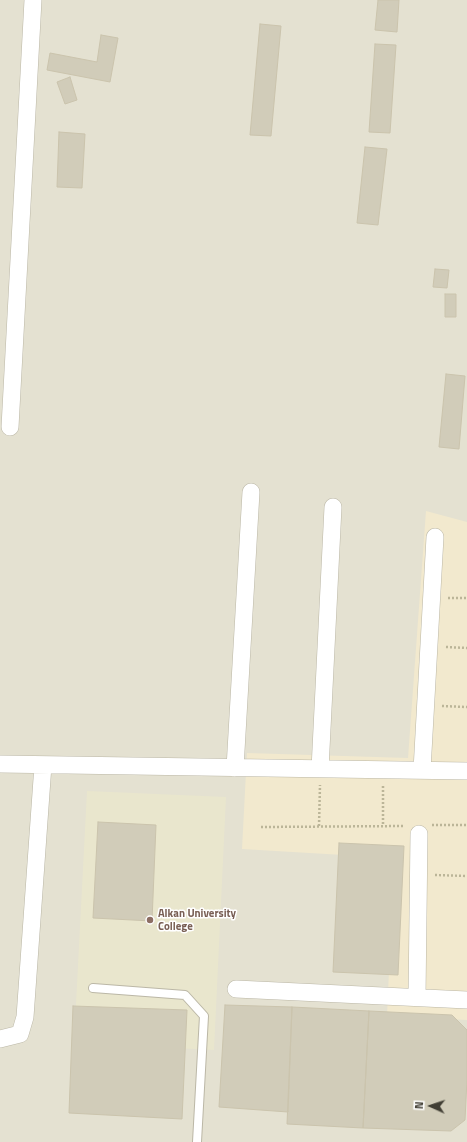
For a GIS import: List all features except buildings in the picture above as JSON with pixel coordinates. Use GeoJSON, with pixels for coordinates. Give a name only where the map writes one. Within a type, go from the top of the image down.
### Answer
{"type":"FeatureCollection","features":[{"type":"Feature","properties":{"kind":"street"},"geometry":{"type":"LineString","coordinates":[[10,427],[33,0]]}},
{"type":"Feature","properties":{"kind":"street"},"geometry":{"type":"LineString","coordinates":[[235,768],[252,492]]}},
{"type":"Feature","properties":{"kind":"street"},"geometry":{"type":"LineString","coordinates":[[320,769],[333,506]]}},
{"type":"Feature","properties":{"kind":"street"},"geometry":{"type":"LineString","coordinates":[[422,770],[435,537]]}},
{"type":"Feature","properties":{"kind":"street"},"geometry":{"type":"LineString","coordinates":[[0,764],[467,771]]}},
{"type":"Feature","properties":{"kind":"street"},"geometry":{"type":"LineString","coordinates":[[0,1039],[20,1034],[25,1017],[43,765]]}},
{"type":"Feature","properties":{"kind":"street"},"geometry":{"type":"LineString","coordinates":[[417,997],[418,828]]}},
{"type":"Feature","properties":{"kind":"street"},"geometry":{"type":"LineString","coordinates":[[236,989],[467,1000]]}},
{"type":"Feature","properties":{"kind":"lane"},"geometry":{"type":"LineString","coordinates":[[93,988],[185,995],[204,1016],[197,1142]]}},
{"type":"Feature","properties":{"kind":"path"},"geometry":{"type":"LineString","coordinates":[[429,646],[467,648]]}},
{"type":"Feature","properties":{"kind":"path"},"geometry":{"type":"LineString","coordinates":[[426,706],[467,707]]}},
{"type":"Feature","properties":{"kind":"path"},"geometry":{"type":"LineString","coordinates":[[319,827],[320,769]]}},
{"type":"Feature","properties":{"kind":"path"},"geometry":{"type":"LineString","coordinates":[[383,770],[383,826]]}},
{"type":"Feature","properties":{"kind":"path"},"geometry":{"type":"LineString","coordinates":[[261,827],[383,826],[418,828],[467,825]]}},
{"type":"Feature","properties":{"kind":"path"},"geometry":{"type":"LineString","coordinates":[[418,875],[467,876]]}},
{"type":"Feature","properties":{"kind":"shaded area"},"geometry":{"type":"Polygon","coordinates":[[[0,0],[467,0],[467,1142],[0,1142],[0,0]]]}},
{"type":"Feature","properties":{"kind":"shaded area"},"geometry":{"type":"Polygon","coordinates":[[[426,511],[467,522],[467,1020],[387,1016],[394,858],[242,849],[247,753],[408,758],[426,511]]]}},
{"type":"Feature","properties":{"kind":"shaded area","name":"Alkan University College"},"geometry":{"type":"Polygon","coordinates":[[[87,791],[226,797],[214,1050],[74,1043],[87,791]]]}},
{"type":"Feature","properties":{"kind":"place","name":"Alkan University College"},"geometry":{"type":"Point","coordinates":[150,920]}}]}
